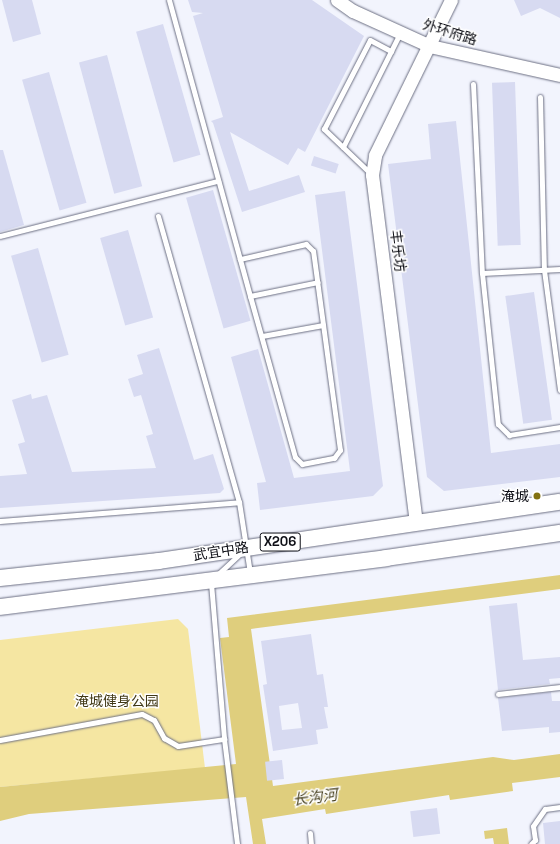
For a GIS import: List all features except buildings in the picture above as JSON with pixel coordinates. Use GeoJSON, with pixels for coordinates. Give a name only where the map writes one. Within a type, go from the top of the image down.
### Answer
{"type":"FeatureCollection","features":[{"type":"Feature","properties":{"kind":"main road","name":"武宜中路"},"geometry":{"type":"LineString","coordinates":[[0,578],[159,561],[248,546],[560,502]]}},
{"type":"Feature","properties":{"kind":"main road","name":"武宜中路"},"geometry":{"type":"LineString","coordinates":[[0,607],[251,576],[560,533]]}},
{"type":"Feature","properties":{"kind":"street","name":"外环府路"},"geometry":{"type":"LineString","coordinates":[[337,0],[353,11],[430,46],[560,76]]}},
{"type":"Feature","properties":{"kind":"street","name":"丰乐坊"},"geometry":{"type":"LineString","coordinates":[[416,523],[372,175],[375,155],[430,46],[451,0]]}},
{"type":"Feature","properties":{"kind":"lane"},"geometry":{"type":"LineString","coordinates":[[168,0],[295,457],[302,464],[334,458],[340,450],[313,251],[306,244],[240,259]]}},
{"type":"Feature","properties":{"kind":"lane"},"geometry":{"type":"LineString","coordinates":[[343,147],[400,32]]}},
{"type":"Feature","properties":{"kind":"lane"},"geometry":{"type":"LineString","coordinates":[[372,175],[324,129],[370,40],[391,51]]}},
{"type":"Feature","properties":{"kind":"lane"},"geometry":{"type":"LineString","coordinates":[[473,84],[482,273],[498,424],[509,435],[560,427]]}},
{"type":"Feature","properties":{"kind":"lane"},"geometry":{"type":"LineString","coordinates":[[540,97],[544,270],[560,390]]}},
{"type":"Feature","properties":{"kind":"lane"},"geometry":{"type":"LineString","coordinates":[[0,236],[218,181]]}},
{"type":"Feature","properties":{"kind":"lane"},"geometry":{"type":"LineString","coordinates":[[158,216],[239,502],[248,546],[251,576]]}},
{"type":"Feature","properties":{"kind":"lane"},"geometry":{"type":"LineString","coordinates":[[482,273],[560,269]]}},
{"type":"Feature","properties":{"kind":"lane"},"geometry":{"type":"LineString","coordinates":[[250,296],[318,282]]}},
{"type":"Feature","properties":{"kind":"lane"},"geometry":{"type":"LineString","coordinates":[[262,336],[323,325]]}},
{"type":"Feature","properties":{"kind":"lane"},"geometry":{"type":"LineString","coordinates":[[0,521],[239,502]]}},
{"type":"Feature","properties":{"kind":"lane"},"geometry":{"type":"LineString","coordinates":[[237,844],[232,814],[234,802],[224,739],[211,581],[248,546]]}},
{"type":"Feature","properties":{"kind":"lane"},"geometry":{"type":"LineString","coordinates":[[498,694],[560,687]]}},
{"type":"Feature","properties":{"kind":"lane"},"geometry":{"type":"LineString","coordinates":[[0,740],[142,714],[154,720],[164,738],[178,746],[224,739]]}},
{"type":"Feature","properties":{"kind":"lane"},"geometry":{"type":"LineString","coordinates":[[531,844],[535,840],[533,826],[545,809],[560,807]]}},
{"type":"Feature","properties":{"kind":"lane"},"geometry":{"type":"LineString","coordinates":[[310,833],[311,844]]}},
{"type":"Feature","properties":{"kind":"green space","name":"淹城健身公园"},"geometry":{"type":"Polygon","coordinates":[[[178,619],[188,629],[205,768],[0,787],[0,640],[178,619]]]}},
{"type":"Feature","properties":{"kind":"water","name":"长沟河"},"geometry":{"type":"Polygon","coordinates":[[[560,575],[560,589],[251,629],[273,786],[493,757],[514,760],[560,754],[560,777],[512,783],[513,791],[450,800],[449,795],[326,814],[325,809],[262,819],[266,844],[253,844],[246,797],[29,814],[0,821],[0,787],[236,764],[220,638],[229,637],[227,618],[560,575]]]}},
{"type":"Feature","properties":{"kind":"water"},"geometry":{"type":"Polygon","coordinates":[[[507,828],[509,844],[494,844],[493,838],[485,839],[484,831],[507,828]]]}},
{"type":"Feature","properties":{"kind":"place","name":"淹城"},"geometry":{"type":"Point","coordinates":[537,496]}}]}
